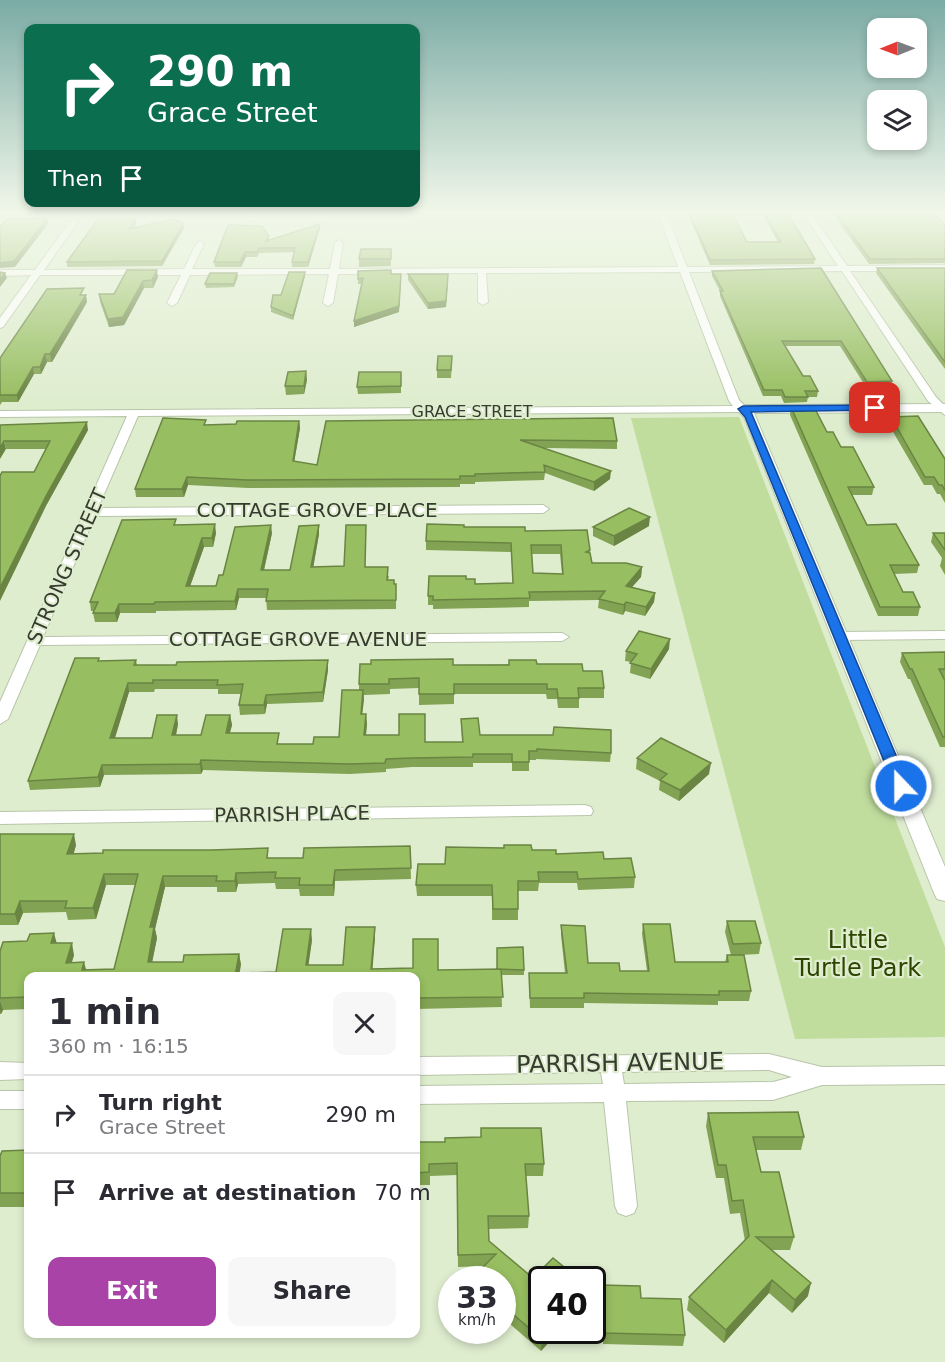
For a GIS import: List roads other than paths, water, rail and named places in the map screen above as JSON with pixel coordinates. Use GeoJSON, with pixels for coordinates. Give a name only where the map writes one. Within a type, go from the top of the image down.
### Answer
{"type":"FeatureCollection","features":[{"type":"Feature","properties":{"kind":"street"},"geometry":{"type":"LineString","coordinates":[[0,325],[37,274]]}},
{"type":"Feature","properties":{"kind":"street"},"geometry":{"type":"LineString","coordinates":[[172,303],[186,274]]}},
{"type":"Feature","properties":{"kind":"street"},"geometry":{"type":"LineString","coordinates":[[328,303],[334,274]]}},
{"type":"Feature","properties":{"kind":"street"},"geometry":{"type":"LineString","coordinates":[[482,274],[483,302]]}},
{"type":"Feature","properties":{"kind":"street"},"geometry":{"type":"LineString","coordinates":[[685,274],[734,401],[750,416],[945,893]]}},
{"type":"Feature","properties":{"kind":"street"},"geometry":{"type":"LineString","coordinates":[[848,274],[932,399],[944,409]]}},
{"type":"Feature","properties":{"kind":"street","name":"GRACE STREET"},"geometry":{"type":"LineString","coordinates":[[0,414],[944,409]]}},
{"type":"Feature","properties":{"kind":"street","name":"STRONG STREET"},"geometry":{"type":"LineString","coordinates":[[0,719],[134,413]]}},
{"type":"Feature","properties":{"kind":"street","name":"COTTAGE GROVE PLACE"},"geometry":{"type":"LineString","coordinates":[[91,512],[543,509]]}},
{"type":"Feature","properties":{"kind":"street"},"geometry":{"type":"LineString","coordinates":[[840,636],[945,635]]}},
{"type":"Feature","properties":{"kind":"street","name":"COTTAGE GROVE AVENUE"},"geometry":{"type":"LineString","coordinates":[[34,640],[562,637]]}},
{"type":"Feature","properties":{"kind":"street","name":"PARRISH PLACE"},"geometry":{"type":"LineString","coordinates":[[0,818],[585,811]]}},
{"type":"Feature","properties":{"kind":"street","name":"PARRISH AVENUE"},"geometry":{"type":"LineString","coordinates":[[420,1066],[769,1062],[822,1077]]}},
{"type":"Feature","properties":{"kind":"street"},"geometry":{"type":"LineString","coordinates":[[611,1064],[626,1206]]}},
{"type":"Feature","properties":{"kind":"street"},"geometry":{"type":"LineString","coordinates":[[0,1071],[24,1071]]}},
{"type":"Feature","properties":{"kind":"street","name":"PARRISH AVENUE"},"geometry":{"type":"LineString","coordinates":[[420,1095],[773,1090],[822,1077],[945,1075]]}},
{"type":"Feature","properties":{"kind":"street"},"geometry":{"type":"LineString","coordinates":[[0,1100],[24,1100]]}},
{"type":"Feature","properties":{"kind":"park label","name":"Little Turtle Park"},"geometry":{"type":"Point","coordinates":[858,954]}}]}
